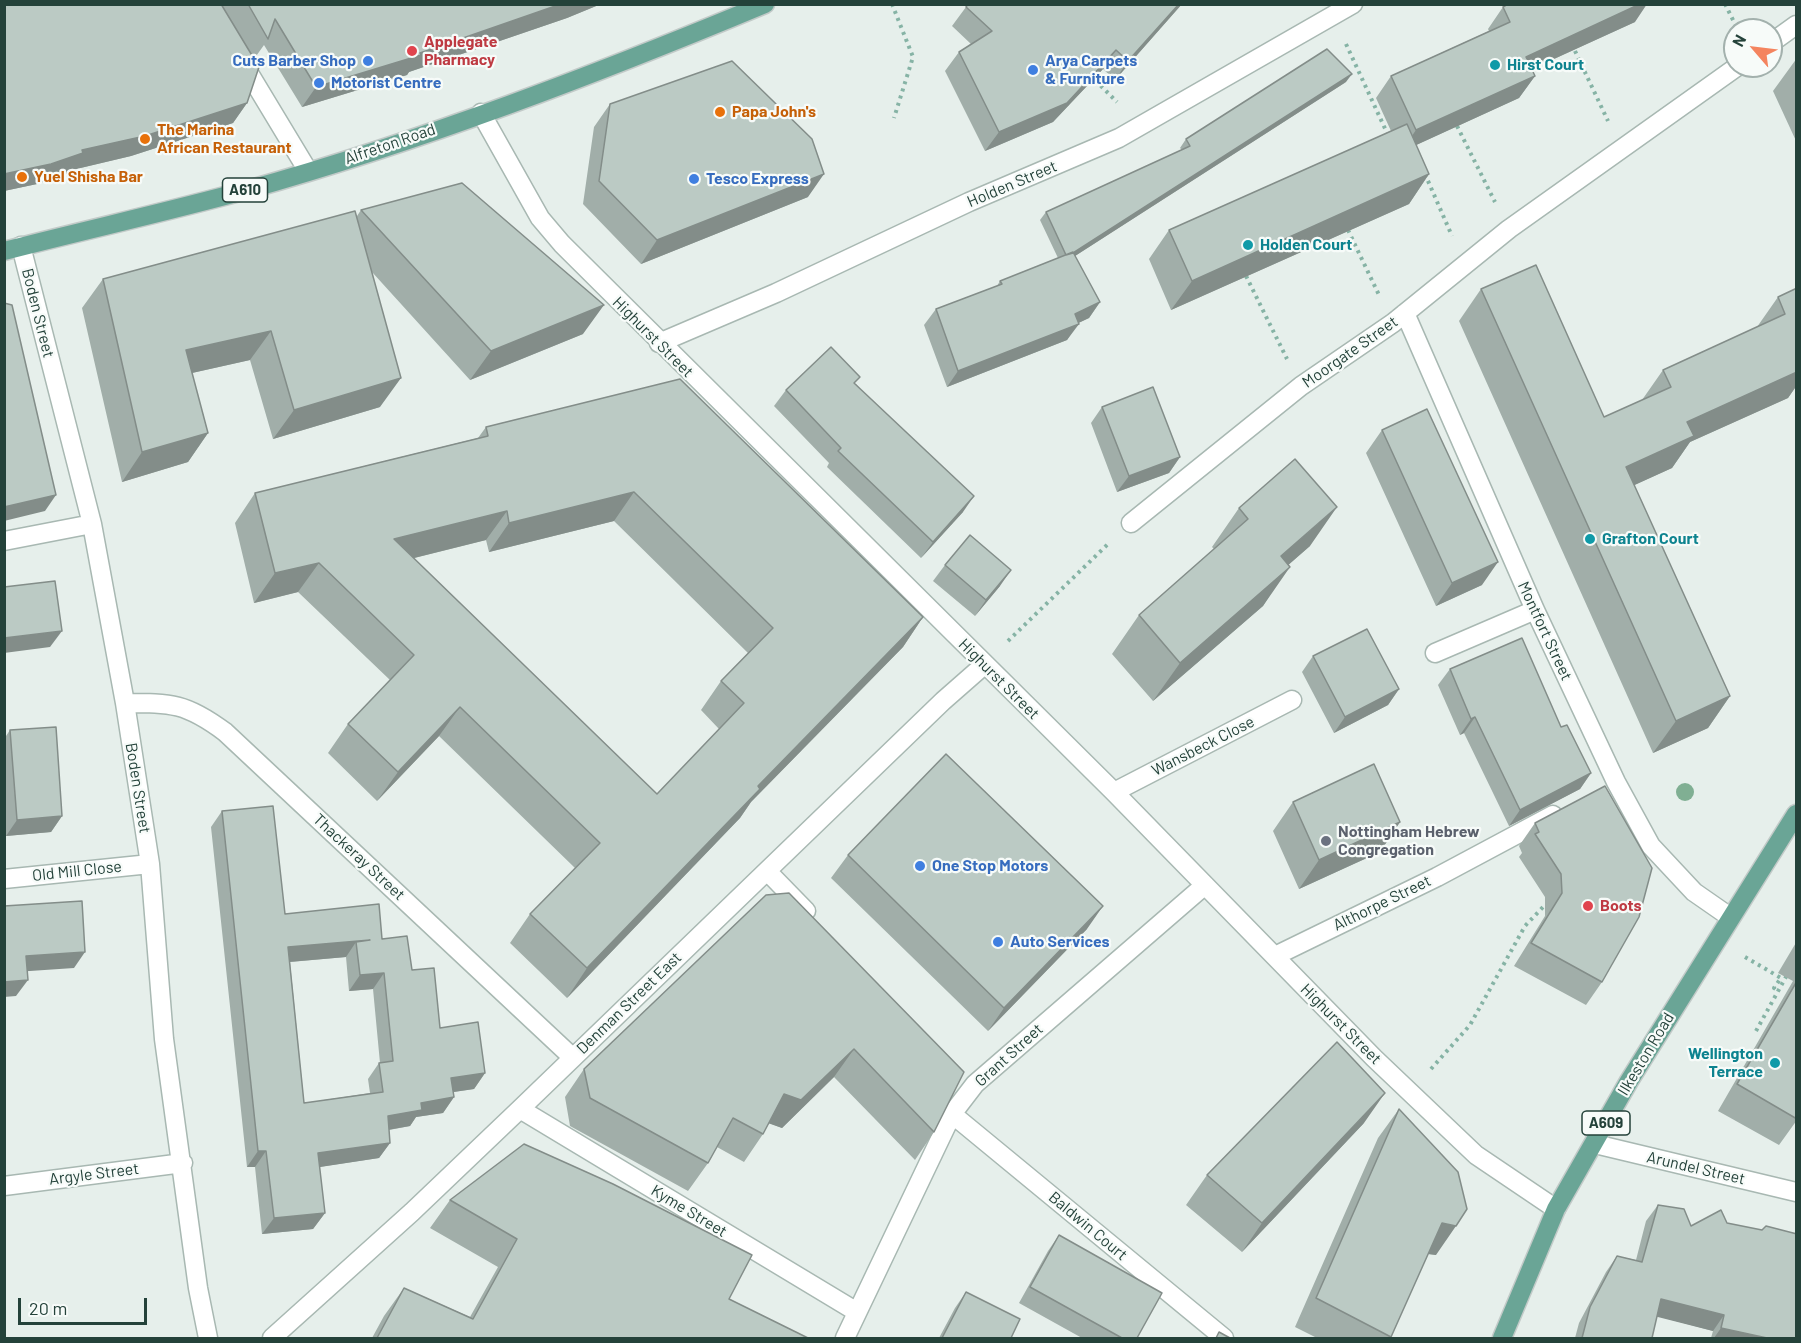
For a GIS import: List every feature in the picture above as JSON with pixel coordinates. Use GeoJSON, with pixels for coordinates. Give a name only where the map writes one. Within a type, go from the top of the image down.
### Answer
{"type":"FeatureCollection","features":[{"type":"Feature","properties":{"kind":"main road","name":"Alfreton Road"},"geometry":{"type":"LineString","coordinates":[[13,248],[246,190],[308,171],[481,113],[765,4]]}},
{"type":"Feature","properties":{"kind":"main road","name":"Ilkeston Road"},"geometry":{"type":"LineString","coordinates":[[1502,1338],[1556,1209],[1629,1081],[1730,917],[1797,814]]}},
{"type":"Feature","properties":{"kind":"street","name":"Holden Street"},"geometry":{"type":"LineString","coordinates":[[659,343],[776,293],[969,202],[1140,126],[1353,4]]}},
{"type":"Feature","properties":{"kind":"street"},"geometry":{"type":"LineString","coordinates":[[1783,35],[1797,25]]}},
{"type":"Feature","properties":{"kind":"street"},"geometry":{"type":"LineString","coordinates":[[231,44],[308,171]]}},
{"type":"Feature","properties":{"kind":"street","name":"Moorgate Street"},"geometry":{"type":"LineString","coordinates":[[1131,523],[1301,386],[1399,318],[1509,229],[1723,76]]}},
{"type":"Feature","properties":{"kind":"street","name":"Highurst Street"},"geometry":{"type":"LineString","coordinates":[[481,113],[540,218],[562,244],[659,343],[1114,792],[1325,1010],[1476,1155],[1556,1209]]}},
{"type":"Feature","properties":{"kind":"street","name":"Boden Street"},"geometry":{"type":"LineString","coordinates":[[13,248],[92,524],[125,703],[150,864],[164,1040],[183,1163],[198,1288],[208,1338]]}},
{"type":"Feature","properties":{"kind":"street","name":"Montfort Street"},"geometry":{"type":"LineString","coordinates":[[1399,318],[1616,782],[1651,846],[1694,892],[1730,917]]}},
{"type":"Feature","properties":{"kind":"street"},"geometry":{"type":"LineString","coordinates":[[4,541],[92,524]]}},
{"type":"Feature","properties":{"kind":"street"},"geometry":{"type":"LineString","coordinates":[[1435,653],[1534,610]]}},
{"type":"Feature","properties":{"kind":"street","name":"Denman Street East"},"geometry":{"type":"LineString","coordinates":[[272,1338],[412,1212],[943,700],[984,665]]}},
{"type":"Feature","properties":{"kind":"street","name":"Wansbeck Close"},"geometry":{"type":"LineString","coordinates":[[1114,792],[1292,700]]}},
{"type":"Feature","properties":{"kind":"street","name":"Thackeray Street"},"geometry":{"type":"LineString","coordinates":[[125,703],[174,704],[202,715],[225,732],[572,1057]]}},
{"type":"Feature","properties":{"kind":"street"},"geometry":{"type":"LineString","coordinates":[[1595,793],[1616,782]]}},
{"type":"Feature","properties":{"kind":"street","name":"Althorpe Street"},"geometry":{"type":"LineString","coordinates":[[1275,956],[1437,877],[1574,804]]}},
{"type":"Feature","properties":{"kind":"street","name":"Old Mill Close"},"geometry":{"type":"LineString","coordinates":[[4,879],[150,864]]}},
{"type":"Feature","properties":{"kind":"street"},"geometry":{"type":"LineString","coordinates":[[767,871],[817,922]]}},
{"type":"Feature","properties":{"kind":"street","name":"Grant Street"},"geometry":{"type":"LineString","coordinates":[[845,1338],[952,1114],[975,1084],[1205,885]]}},
{"type":"Feature","properties":{"kind":"street"},"geometry":{"type":"LineString","coordinates":[[958,1067],[975,1084]]}},
{"type":"Feature","properties":{"kind":"street","name":"Kyme Street"},"geometry":{"type":"LineString","coordinates":[[520,1109],[857,1312]]}},
{"type":"Feature","properties":{"kind":"street","name":"Baldwin Court"},"geometry":{"type":"LineString","coordinates":[[952,1114],[1224,1338]]}},
{"type":"Feature","properties":{"kind":"street","name":"Arundel Street"},"geometry":{"type":"LineString","coordinates":[[1594,1144],[1797,1192]]}},
{"type":"Feature","properties":{"kind":"street","name":"Argyle Street"},"geometry":{"type":"LineString","coordinates":[[4,1186],[183,1163]]}},
{"type":"Feature","properties":{"kind":"path"},"geometry":{"type":"LineString","coordinates":[[892,4],[913,57],[894,118]]}},
{"type":"Feature","properties":{"kind":"path"},"geometry":{"type":"LineString","coordinates":[[1725,4],[1732,18]]}},
{"type":"Feature","properties":{"kind":"path"},"geometry":{"type":"LineString","coordinates":[[1575,51],[1621,147]]}},
{"type":"Feature","properties":{"kind":"path"},"geometry":{"type":"LineString","coordinates":[[1351,55],[1390,140]]}},
{"type":"Feature","properties":{"kind":"path"},"geometry":{"type":"LineString","coordinates":[[1084,69],[1140,126]]}},
{"type":"Feature","properties":{"kind":"path"},"geometry":{"type":"LineString","coordinates":[[1457,126],[1509,229]]}},
{"type":"Feature","properties":{"kind":"path"},"geometry":{"type":"LineString","coordinates":[[1424,173],[1464,265]]}},
{"type":"Feature","properties":{"kind":"path"},"geometry":{"type":"LineString","coordinates":[[1348,230],[1399,318]]}},
{"type":"Feature","properties":{"kind":"path"},"geometry":{"type":"LineString","coordinates":[[1246,276],[1301,386]]}},
{"type":"Feature","properties":{"kind":"path"},"geometry":{"type":"LineString","coordinates":[[984,665],[1131,523]]}},
{"type":"Feature","properties":{"kind":"path"},"geometry":{"type":"LineString","coordinates":[[1410,1092],[1470,1025],[1525,926],[1544,906]]}},
{"type":"Feature","properties":{"kind":"path"},"geometry":{"type":"LineString","coordinates":[[1756,1031],[1790,970]]}},
{"type":"Feature","properties":{"kind":"path"},"geometry":{"type":"LineString","coordinates":[[1777,976],[1781,978],[1774,988],[1779,991]]}},
{"type":"Feature","properties":{"kind":"building"},"geometry":{"type":"Polygon","coordinates":[[[4,4],[221,4],[259,67],[247,103],[145,136],[82,150],[83,153],[51,164],[4,174],[4,4]]]}},
{"type":"Feature","properties":{"kind":"building"},"geometry":{"type":"Polygon","coordinates":[[[248,4],[561,4],[420,53],[421,55],[316,87],[275,19],[268,39],[248,4]]]}},
{"type":"Feature","properties":{"kind":"building"},"geometry":{"type":"Polygon","coordinates":[[[968,4],[1179,4],[1128,61],[1116,50],[1067,103],[999,132],[959,52],[992,31],[966,7],[968,4]]]}},
{"type":"Feature","properties":{"kind":"building","name":"Hirst Court"},"geometry":{"type":"Polygon","coordinates":[[[1508,4],[1640,4],[1526,57],[1535,76],[1416,130],[1391,76],[1510,22],[1503,7],[1508,4]]]}},
{"type":"Feature","properties":{"kind":"building"},"geometry":{"type":"Polygon","coordinates":[[[1327,49],[1352,74],[1073,253],[1066,255],[1046,212],[1190,146],[1186,139],[1327,49]]]}},
{"type":"Feature","properties":{"kind":"building","name":"Tesco Express"},"geometry":{"type":"Polygon","coordinates":[[[732,61],[812,139],[824,174],[657,240],[599,181],[610,104],[732,61]]]}},
{"type":"Feature","properties":{"kind":"building"},"geometry":{"type":"Polygon","coordinates":[[[1407,124],[1429,174],[1192,281],[1169,230],[1407,124]]]}},
{"type":"Feature","properties":{"kind":"building"},"geometry":{"type":"Polygon","coordinates":[[[462,183],[604,305],[491,351],[361,210],[462,183]]]}},
{"type":"Feature","properties":{"kind":"building"},"geometry":{"type":"Polygon","coordinates":[[[355,211],[401,378],[294,410],[271,331],[186,350],[208,433],[142,452],[103,279],[355,211]]]}},
{"type":"Feature","properties":{"kind":"building"},"geometry":{"type":"Polygon","coordinates":[[[1073,252],[1100,302],[1075,314],[1079,324],[958,371],[936,309],[1002,284],[1000,281],[1073,252]]]}},
{"type":"Feature","properties":{"kind":"building"},"geometry":{"type":"Polygon","coordinates":[[[1536,265],[1604,417],[1671,387],[1663,370],[1785,314],[1778,297],[1797,288],[1797,372],[1687,422],[1694,436],[1626,467],[1730,696],[1676,721],[1481,289],[1536,265]]]}},
{"type":"Feature","properties":{"kind":"building"},"geometry":{"type":"Polygon","coordinates":[[[4,303],[12,305],[56,495],[4,507],[4,303]]]}},
{"type":"Feature","properties":{"kind":"building"},"geometry":{"type":"Polygon","coordinates":[[[831,347],[860,377],[854,383],[974,496],[933,542],[838,451],[841,448],[786,390],[831,347]]]}},
{"type":"Feature","properties":{"kind":"building"},"geometry":{"type":"Polygon","coordinates":[[[680,379],[923,617],[758,786],[760,789],[587,968],[530,914],[600,843],[460,707],[398,772],[348,724],[414,655],[319,563],[275,573],[255,493],[488,436],[486,427],[680,379]],[[634,492],[509,523],[507,511],[394,539],[657,794],[744,703],[721,681],[773,628],[634,492]]]}},
{"type":"Feature","properties":{"kind":"building"},"geometry":{"type":"Polygon","coordinates":[[[1153,387],[1180,457],[1129,476],[1102,407],[1153,387]]]}},
{"type":"Feature","properties":{"kind":"building"},"geometry":{"type":"Polygon","coordinates":[[[1427,409],[1498,562],[1452,583],[1382,430],[1427,409]]]}},
{"type":"Feature","properties":{"kind":"building"},"geometry":{"type":"Polygon","coordinates":[[[1295,459],[1337,507],[1281,556],[1290,567],[1180,663],[1139,615],[1248,519],[1239,508],[1295,459]]]}},
{"type":"Feature","properties":{"kind":"building"},"geometry":{"type":"Polygon","coordinates":[[[970,535],[1011,570],[986,600],[945,565],[970,535]]]}},
{"type":"Feature","properties":{"kind":"building"},"geometry":{"type":"Polygon","coordinates":[[[55,581],[62,631],[4,638],[4,587],[55,581]]]}},
{"type":"Feature","properties":{"kind":"building"},"geometry":{"type":"Polygon","coordinates":[[[1367,629],[1399,689],[1345,717],[1313,656],[1367,629]]]}},
{"type":"Feature","properties":{"kind":"building"},"geometry":{"type":"Polygon","coordinates":[[[1522,638],[1561,727],[1567,725],[1591,773],[1520,810],[1475,717],[1471,719],[1450,669],[1522,638]]]}},
{"type":"Feature","properties":{"kind":"building"},"geometry":{"type":"Polygon","coordinates":[[[56,727],[62,816],[17,820],[10,730],[56,727]]]}},
{"type":"Feature","properties":{"kind":"building"},"geometry":{"type":"Polygon","coordinates":[[[946,754],[1103,906],[1004,1008],[848,855],[946,754]]]}},
{"type":"Feature","properties":{"kind":"building"},"geometry":{"type":"Polygon","coordinates":[[[1374,764],[1400,822],[1319,860],[1293,802],[1374,764]]]}},
{"type":"Feature","properties":{"kind":"building","name":"Boots"},"geometry":{"type":"Polygon","coordinates":[[[1605,786],[1652,868],[1639,917],[1602,982],[1531,943],[1562,893],[1561,874],[1535,834],[1539,832],[1535,823],[1605,786]]]}},
{"type":"Feature","properties":{"kind":"building"},"geometry":{"type":"Polygon","coordinates":[[[273,806],[285,914],[379,904],[382,939],[407,936],[412,970],[434,968],[440,1028],[478,1022],[485,1073],[451,1078],[454,1097],[421,1103],[422,1110],[388,1116],[390,1143],[318,1153],[325,1213],[274,1218],[266,1151],[258,1151],[222,811],[273,806]],[[370,940],[288,947],[304,1103],[383,1092],[379,1063],[393,1061],[384,973],[360,975],[356,942],[370,940]]]}},
{"type":"Feature","properties":{"kind":"building"},"geometry":{"type":"Polygon","coordinates":[[[789,893],[964,1072],[934,1132],[854,1049],[801,1100],[784,1094],[763,1134],[733,1118],[708,1163],[590,1098],[584,1069],[766,895],[789,893]]]}},
{"type":"Feature","properties":{"kind":"building"},"geometry":{"type":"Polygon","coordinates":[[[82,901],[85,952],[26,956],[28,980],[4,982],[4,906],[82,901]]]}},
{"type":"Feature","properties":{"kind":"building","name":"Wellington Terrace"},"geometry":{"type":"Polygon","coordinates":[[[1797,981],[1797,1119],[1737,1084],[1797,981]]]}},
{"type":"Feature","properties":{"kind":"building"},"geometry":{"type":"Polygon","coordinates":[[[1337,1042],[1385,1093],[1262,1223],[1207,1175],[1337,1042]]]}},
{"type":"Feature","properties":{"kind":"building"},"geometry":{"type":"Polygon","coordinates":[[[1399,1109],[1458,1172],[1467,1209],[1456,1226],[1442,1223],[1391,1337],[1316,1298],[1399,1109]]]}},
{"type":"Feature","properties":{"kind":"building"},"geometry":{"type":"Polygon","coordinates":[[[524,1144],[613,1184],[752,1255],[729,1299],[808,1338],[377,1338],[404,1288],[473,1319],[517,1239],[450,1200],[524,1144]]]}},
{"type":"Feature","properties":{"kind":"building"},"geometry":{"type":"Polygon","coordinates":[[[1658,1205],[1684,1209],[1691,1226],[1721,1210],[1727,1223],[1762,1230],[1766,1226],[1797,1234],[1797,1338],[1767,1338],[1721,1328],[1724,1315],[1661,1299],[1652,1338],[1582,1338],[1590,1307],[1617,1256],[1642,1262],[1658,1205]]]}},
{"type":"Feature","properties":{"kind":"building"},"geometry":{"type":"Polygon","coordinates":[[[1059,1235],[1162,1293],[1137,1338],[1122,1338],[1030,1287],[1059,1235]]]}},
{"type":"Feature","properties":{"kind":"building"},"geometry":{"type":"Polygon","coordinates":[[[966,1292],[1020,1319],[1011,1338],[942,1338],[966,1292]]]}},
{"type":"Feature","properties":{"kind":"building"},"geometry":{"type":"Polygon","coordinates":[[[1219,1332],[1230,1338],[1216,1338],[1219,1332]]]}},
{"type":"Feature","properties":{"kind":"place","name":"Applegate Pharmacy"},"geometry":{"type":"Point","coordinates":[412,51]}},
{"type":"Feature","properties":{"kind":"place","name":"Cuts Barber Shop"},"geometry":{"type":"Point","coordinates":[368,61]}},
{"type":"Feature","properties":{"kind":"place","name":"Hirst Court"},"geometry":{"type":"Point","coordinates":[1495,65]}},
{"type":"Feature","properties":{"kind":"place","name":"Arya Carpets & Furniture"},"geometry":{"type":"Point","coordinates":[1033,70]}},
{"type":"Feature","properties":{"kind":"place","name":"Motorist Centre"},"geometry":{"type":"Point","coordinates":[319,83]}},
{"type":"Feature","properties":{"kind":"place","name":"Papa John's"},"geometry":{"type":"Point","coordinates":[720,112]}},
{"type":"Feature","properties":{"kind":"place","name":"The Marina African Restaurant"},"geometry":{"type":"Point","coordinates":[145,139]}},
{"type":"Feature","properties":{"kind":"place","name":"Yuel Shisha Bar"},"geometry":{"type":"Point","coordinates":[22,177]}},
{"type":"Feature","properties":{"kind":"place","name":"Tesco Express"},"geometry":{"type":"Point","coordinates":[694,179]}},
{"type":"Feature","properties":{"kind":"place","name":"Holden Court"},"geometry":{"type":"Point","coordinates":[1248,245]}},
{"type":"Feature","properties":{"kind":"place","name":"Grafton Court"},"geometry":{"type":"Point","coordinates":[1590,539]}},
{"type":"Feature","properties":{"kind":"place","name":"Nottingham Hebrew Congregation"},"geometry":{"type":"Point","coordinates":[1326,841]}},
{"type":"Feature","properties":{"kind":"place","name":"One Stop Motors"},"geometry":{"type":"Point","coordinates":[920,866]}},
{"type":"Feature","properties":{"kind":"place","name":"Boots"},"geometry":{"type":"Point","coordinates":[1588,906]}},
{"type":"Feature","properties":{"kind":"place","name":"Auto Services"},"geometry":{"type":"Point","coordinates":[998,942]}},
{"type":"Feature","properties":{"kind":"place","name":"Wellington Terrace"},"geometry":{"type":"Point","coordinates":[1775,1063]}}]}
